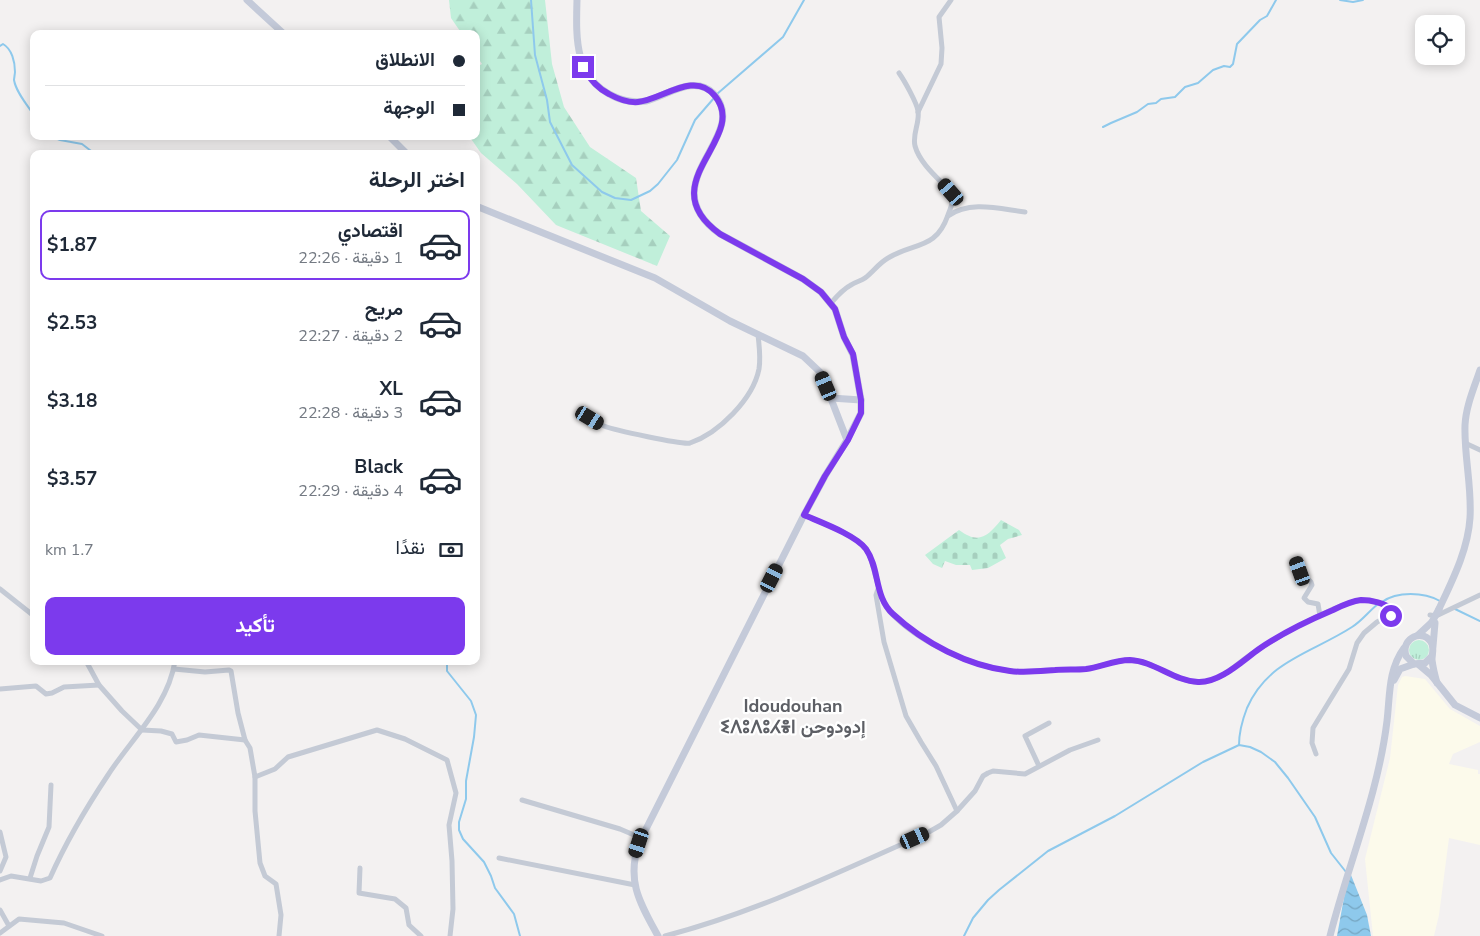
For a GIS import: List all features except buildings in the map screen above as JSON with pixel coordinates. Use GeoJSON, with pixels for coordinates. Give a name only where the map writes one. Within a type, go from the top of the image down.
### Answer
{"type":"FeatureCollection","features":[{"type":"Feature","properties":{"kind":"street"},"geometry":{"type":"LineString","coordinates":[[247,0],[280,30]]}},
{"type":"Feature","properties":{"kind":"street"},"geometry":{"type":"LineString","coordinates":[[577,0],[577,38],[580,58],[592,81],[606,93],[624,101],[632,102],[646,100],[692,85],[705,88],[717,98],[722,111],[720,131],[699,171],[694,189],[696,203],[704,220],[720,234],[816,288],[832,304],[838,316],[844,337],[853,354],[861,400],[861,413],[848,440],[825,476],[804,515],[641,838],[635,854],[635,885],[639,901],[658,936]]}},
{"type":"Feature","properties":{"kind":"street"},"geometry":{"type":"LineString","coordinates":[[832,304],[848,286],[863,279],[888,258],[930,240],[943,229],[953,198],[951,192],[923,160],[915,146],[914,140],[918,112],[941,64],[942,48],[938,23],[939,17],[951,0]]}},
{"type":"Feature","properties":{"kind":"street"},"geometry":{"type":"LineString","coordinates":[[899,73],[904,79],[918,112]]}},
{"type":"Feature","properties":{"kind":"street"},"geometry":{"type":"LineString","coordinates":[[393,140],[403,150]]}},
{"type":"Feature","properties":{"kind":"street"},"geometry":{"type":"LineString","coordinates":[[948,216],[964,207],[1025,212]]}},
{"type":"Feature","properties":{"kind":"street"},"geometry":{"type":"LineString","coordinates":[[480,208],[655,278],[730,321],[796,351],[809,360],[821,373],[848,440]]}},
{"type":"Feature","properties":{"kind":"street"},"geometry":{"type":"LineString","coordinates":[[590,418],[604,426],[688,444],[706,435],[724,423],[740,406],[757,376],[760,357],[758,334]]}},
{"type":"Feature","properties":{"kind":"street"},"geometry":{"type":"LineString","coordinates":[[1437,683],[1432,656],[1432,620],[1450,584],[1464,546],[1470,519],[1465,443],[1467,411],[1480,370]]}},
{"type":"Feature","properties":{"kind":"street"},"geometry":{"type":"LineString","coordinates":[[831,398],[861,400]]}},
{"type":"Feature","properties":{"kind":"street"},"geometry":{"type":"LineString","coordinates":[[1465,443],[1480,450]]}},
{"type":"Feature","properties":{"kind":"street"},"geometry":{"type":"LineString","coordinates":[[804,515],[839,531],[866,548],[878,588],[889,610],[907,626],[953,654],[992,668],[1010,671],[1084,669],[1117,661],[1131,660],[1144,662],[1186,680],[1194,682],[1209,681],[1221,676],[1269,642],[1320,616],[1356,601],[1372,601],[1385,605],[1393,610],[1394,613],[1376,622],[1364,633],[1355,648],[1349,670],[1315,722],[1311,735],[1316,754]]}},
{"type":"Feature","properties":{"kind":"street"},"geometry":{"type":"LineString","coordinates":[[1297,562],[1300,571],[1312,585],[1304,598],[1308,602],[1318,604],[1320,616]]}},
{"type":"Feature","properties":{"kind":"street"},"geometry":{"type":"LineString","coordinates":[[878,588],[876,595],[884,642],[906,716],[936,766],[957,811]]}},
{"type":"Feature","properties":{"kind":"street"},"geometry":{"type":"LineString","coordinates":[[0,589],[30,613]]}},
{"type":"Feature","properties":{"kind":"street"},"geometry":{"type":"LineString","coordinates":[[1390,692],[1389,687],[1393,670],[1409,639],[1418,636],[1436,616],[1480,595]]}},
{"type":"Feature","properties":{"kind":"street"},"geometry":{"type":"LineString","coordinates":[[1418,636],[1429,640],[1433,646]]}},
{"type":"Feature","properties":{"kind":"street"},"geometry":{"type":"LineString","coordinates":[[1404,648],[1406,656],[1427,672],[1455,705],[1480,718]]}},
{"type":"Feature","properties":{"kind":"street"},"geometry":{"type":"LineString","coordinates":[[1330,936],[1383,748],[1390,692],[1394,679],[1400,669],[1425,663],[1432,656]]}},
{"type":"Feature","properties":{"kind":"street"},"geometry":{"type":"LineString","coordinates":[[88,665],[99,685],[142,730],[161,731],[172,734],[176,742],[200,735],[245,740]]}},
{"type":"Feature","properties":{"kind":"street"},"geometry":{"type":"LineString","coordinates":[[0,880],[11,876],[40,881],[50,878],[61,852],[108,774],[142,730],[164,695],[174,665]]}},
{"type":"Feature","properties":{"kind":"street"},"geometry":{"type":"LineString","coordinates":[[174,669],[191,672],[231,671],[238,713],[245,740],[250,748],[255,777],[255,811],[260,863],[265,876],[276,884],[281,915],[279,936]]}},
{"type":"Feature","properties":{"kind":"street"},"geometry":{"type":"LineString","coordinates":[[0,689],[36,686],[46,694],[64,687],[99,685]]}},
{"type":"Feature","properties":{"kind":"street"},"geometry":{"type":"LineString","coordinates":[[1039,766],[1024,736],[1049,723]]}},
{"type":"Feature","properties":{"kind":"street"},"geometry":{"type":"LineString","coordinates":[[255,777],[275,769],[288,758],[377,730],[405,739],[446,760],[456,793],[449,825],[453,909],[450,936]]}},
{"type":"Feature","properties":{"kind":"street"},"geometry":{"type":"LineString","coordinates":[[665,936],[696,928],[794,892],[927,833],[941,825],[957,811],[975,791],[983,776],[988,773],[994,771],[1024,774],[1070,750],[1098,740]]}},
{"type":"Feature","properties":{"kind":"street"},"geometry":{"type":"LineString","coordinates":[[30,878],[36,856],[49,827],[51,785]]}},
{"type":"Feature","properties":{"kind":"street"},"geometry":{"type":"LineString","coordinates":[[522,800],[620,829],[641,838]]}},
{"type":"Feature","properties":{"kind":"street"},"geometry":{"type":"LineString","coordinates":[[0,832],[6,857],[0,871]]}},
{"type":"Feature","properties":{"kind":"street"},"geometry":{"type":"LineString","coordinates":[[499,858],[635,885]]}},
{"type":"Feature","properties":{"kind":"street"},"geometry":{"type":"LineString","coordinates":[[360,868],[359,893],[395,899],[406,908],[409,925],[420,936]]}},
{"type":"Feature","properties":{"kind":"street"},"geometry":{"type":"LineString","coordinates":[[0,910],[9,926]]}},
{"type":"Feature","properties":{"kind":"street"},"geometry":{"type":"LineString","coordinates":[[0,932],[19,919],[64,922],[102,936]]}},
{"type":"Feature","properties":{"kind":"shaded area"},"geometry":{"type":"Polygon","coordinates":[[[1402,677],[1425,679],[1450,709],[1480,726],[1480,742],[1453,754],[1449,764],[1478,770],[1478,774],[1480,774],[1480,845],[1449,838],[1439,915],[1434,936],[1373,936],[1365,859],[1390,758],[1398,685],[1402,677]]]}},
{"type":"Feature","properties":{"kind":"green space"},"geometry":{"type":"Polygon","coordinates":[[[449,0],[545,0],[552,64],[564,107],[590,147],[636,178],[641,211],[670,236],[657,266],[556,225],[517,184],[481,153],[472,140],[480,140],[480,65],[482,64],[480,61],[480,30],[459,30],[451,18],[449,0]]]}},
{"type":"Feature","properties":{"kind":"green space"},"geometry":{"type":"Polygon","coordinates":[[[1001,520],[1019,530],[1022,535],[1008,539],[1000,545],[1006,558],[988,568],[972,570],[970,565],[956,565],[945,561],[942,568],[933,564],[925,555],[959,530],[972,537],[983,537],[1001,520]]]}},
{"type":"Feature","properties":{"kind":"green space"},"geometry":{"type":"Polygon","coordinates":[[[1415,640],[1423,640],[1429,646],[1429,654],[1423,660],[1415,660],[1409,654],[1409,646],[1415,640]]]}},
{"type":"Feature","properties":{"kind":"water"},"geometry":{"type":"Polygon","coordinates":[[[1349,870],[1367,915],[1371,936],[1337,936],[1349,870]]]}},
{"type":"Feature","properties":{"kind":"waterway"},"geometry":{"type":"LineString","coordinates":[[531,0],[535,55],[547,100],[550,122],[572,165],[602,192],[615,198],[631,200],[650,191],[677,160],[695,120],[714,98]]}},
{"type":"Feature","properties":{"kind":"waterway"},"geometry":{"type":"LineString","coordinates":[[717,94],[783,37],[804,0]]}},
{"type":"Feature","properties":{"kind":"waterway"},"geometry":{"type":"LineString","coordinates":[[1103,127],[1137,112],[1148,104],[1156,103],[1161,99],[1175,97],[1185,87],[1198,83],[1213,70],[1224,66],[1230,67],[1233,64],[1237,44],[1260,20],[1267,16],[1276,0]]}},
{"type":"Feature","properties":{"kind":"waterway"},"geometry":{"type":"LineString","coordinates":[[1340,0],[1353,2],[1363,0]]}},
{"type":"Feature","properties":{"kind":"waterway"},"geometry":{"type":"LineString","coordinates":[[0,46],[3,44],[11,52],[15,72],[15,85],[30,109]]}},
{"type":"Feature","properties":{"kind":"waterway"},"geometry":{"type":"LineString","coordinates":[[60,140],[82,144],[90,150]]}},
{"type":"Feature","properties":{"kind":"waterway"},"geometry":{"type":"LineString","coordinates":[[1382,602],[1388,598],[1403,594],[1419,594],[1440,601]]}},
{"type":"Feature","properties":{"kind":"waterway"},"geometry":{"type":"LineString","coordinates":[[1239,745],[1241,726],[1247,708],[1256,692],[1267,679],[1292,659],[1356,625],[1378,604]]}},
{"type":"Feature","properties":{"kind":"waterway"},"geometry":{"type":"LineString","coordinates":[[1455,609],[1480,621]]}},
{"type":"Feature","properties":{"kind":"waterway"},"geometry":{"type":"LineString","coordinates":[[447,665],[447,671],[471,701],[476,715],[466,781],[466,799],[459,822],[459,830],[463,839],[484,862],[495,888],[514,914],[520,936]]}},
{"type":"Feature","properties":{"kind":"waterway"},"geometry":{"type":"LineString","coordinates":[[964,936],[973,918],[988,900],[1048,851],[1115,816],[1203,762],[1239,745],[1261,752],[1275,762],[1315,817],[1331,853],[1346,872]]}},
{"type":"Feature","properties":{"kind":"district","name":"Idoudouhan ⵉⴷⵓⴷⵓⵃⴻⵏ إدودوحن"},"geometry":{"type":"Point","coordinates":[793,716]}},
{"type":"Feature","properties":{"kind":"route"},"geometry":{"type":"LineString","coordinates":[[583,67],[599,88],[624,101],[638,102],[692,85],[705,88],[717,98],[722,111],[722,124],[718,138],[699,171],[694,189],[696,203],[704,220],[720,234],[803,279],[821,292],[835,309],[844,337],[853,354],[861,400],[861,413],[848,440],[825,476],[804,515],[839,531],[866,548],[878,588],[889,610],[924,638],[953,654],[992,668],[1010,671],[1084,669],[1117,661],[1131,660],[1144,662],[1186,680],[1201,682],[1221,676],[1269,642],[1304,622],[1346,604],[1360,600],[1372,601],[1390,607],[1394,613],[1391,616]]}}]}
